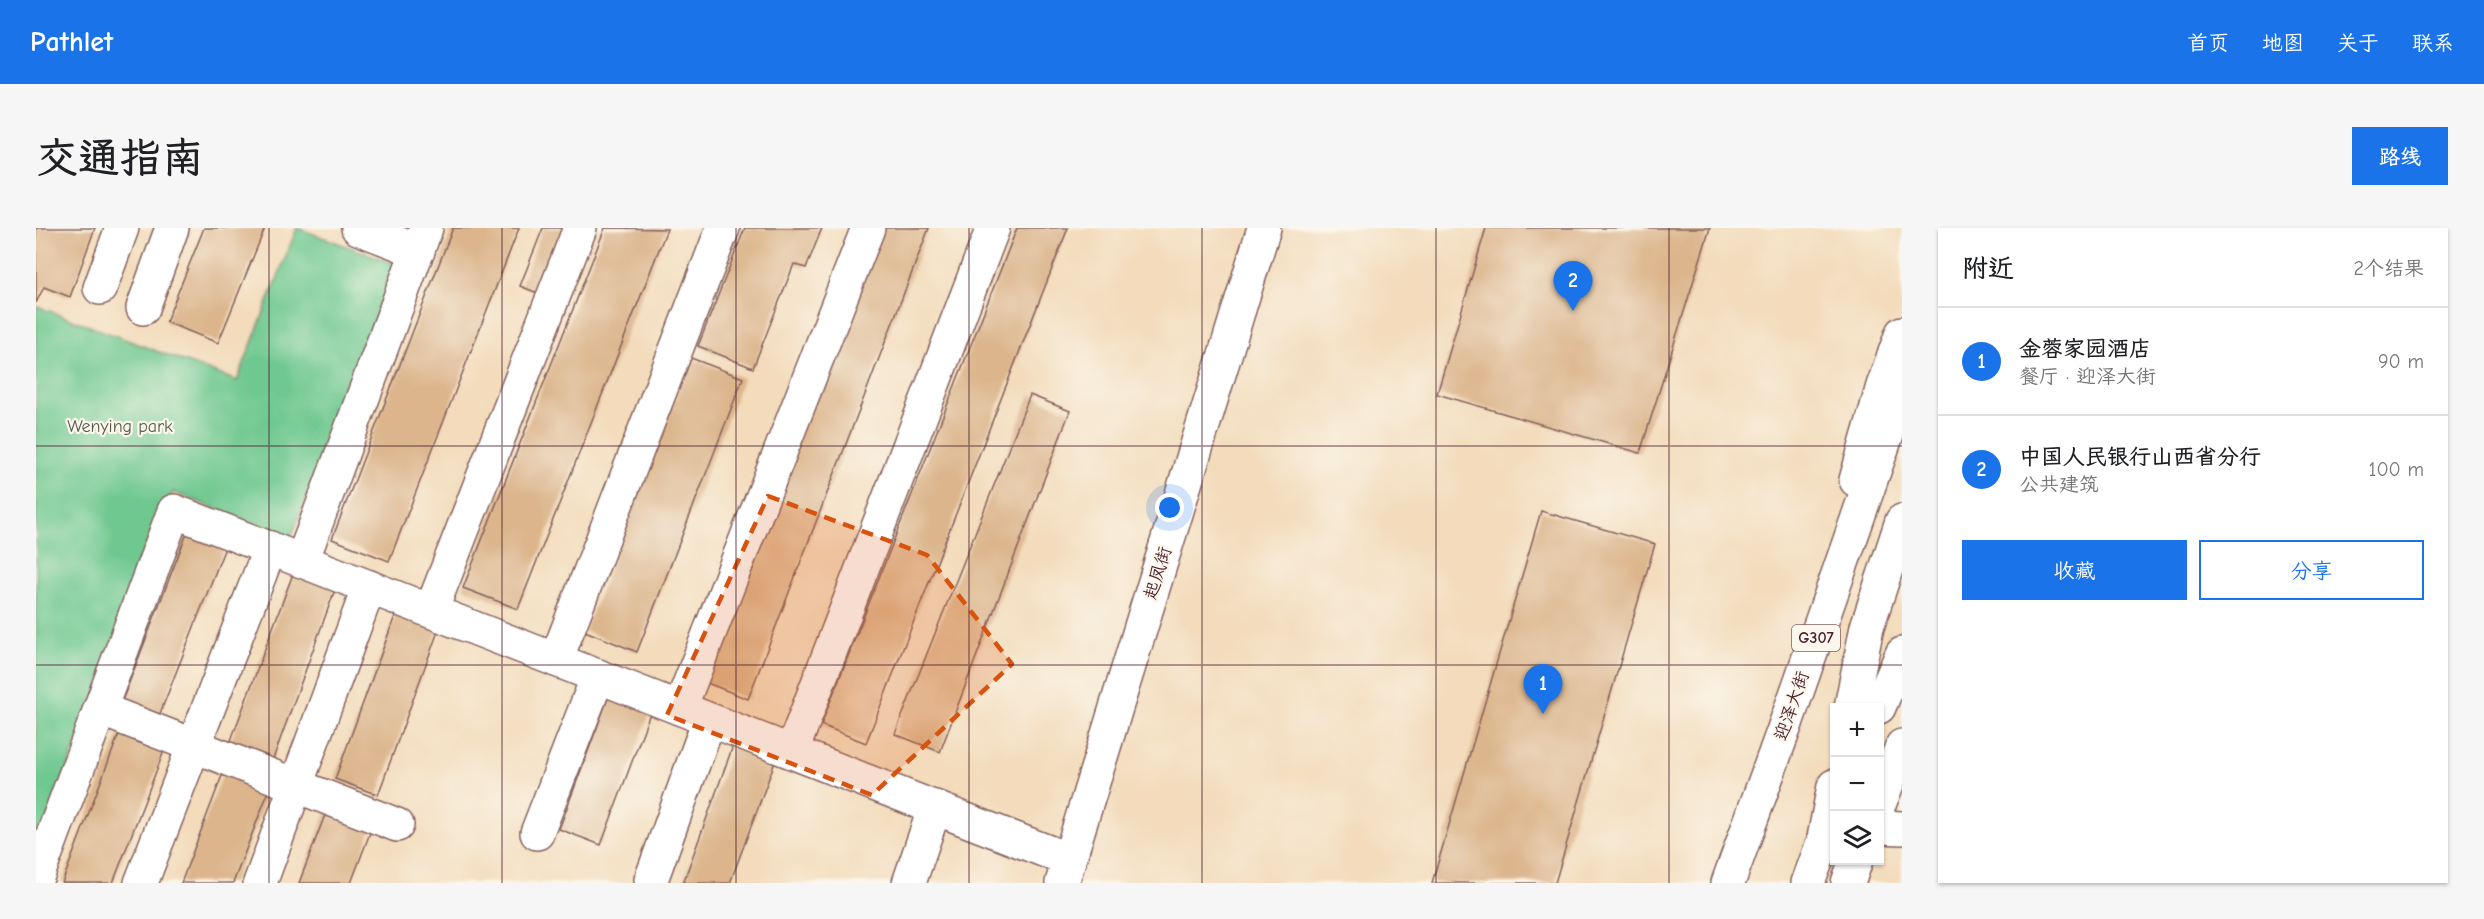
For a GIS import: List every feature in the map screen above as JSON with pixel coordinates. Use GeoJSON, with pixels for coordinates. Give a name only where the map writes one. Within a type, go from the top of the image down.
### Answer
{"type":"FeatureCollection","features":[{"type":"Feature","properties":{"kind":"main road"},"geometry":{"type":"LineString","coordinates":[[100,288],[122,228]]}},
{"type":"Feature","properties":{"kind":"main road"},"geometry":{"type":"LineString","coordinates":[[143,308],[172,228]]}},
{"type":"Feature","properties":{"kind":"main road"},"geometry":{"type":"LineString","coordinates":[[302,561],[422,240],[358,228]]}},
{"type":"Feature","properties":{"kind":"main road"},"geometry":{"type":"LineString","coordinates":[[431,611],[580,228]]}},
{"type":"Feature","properties":{"kind":"main road"},"geometry":{"type":"LineString","coordinates":[[651,880],[695,714],[868,228]]}},
{"type":"Feature","properties":{"kind":"main road"},"geometry":{"type":"LineString","coordinates":[[792,752],[993,228]]}},
{"type":"Feature","properties":{"kind":"main road","name":"起凤街"},"geometry":{"type":"LineString","coordinates":[[1066,871],[1264,228]]}},
{"type":"Feature","properties":{"kind":"main road"},"geometry":{"type":"LineString","coordinates":[[556,660],[718,230]]}},
{"type":"Feature","properties":{"kind":"main road"},"geometry":{"type":"LineString","coordinates":[[1784,729],[1883,386],[1902,333]]}},
{"type":"Feature","properties":{"kind":"main road","name":"迎泽大街"},"geometry":{"type":"LineString","coordinates":[[1728,883],[1902,392]]}},
{"type":"Feature","properties":{"kind":"main road"},"geometry":{"type":"LineString","coordinates":[[36,880],[174,511],[935,807],[1066,871]]}},
{"type":"Feature","properties":{"kind":"main road"},"geometry":{"type":"LineString","coordinates":[[1852,703],[1867,627],[1902,521]]}},
{"type":"Feature","properties":{"kind":"main road"},"geometry":{"type":"LineString","coordinates":[[141,883],[270,548]]}},
{"type":"Feature","properties":{"kind":"main road"},"geometry":{"type":"LineString","coordinates":[[260,883],[369,587]]}},
{"type":"Feature","properties":{"kind":"main road"},"geometry":{"type":"LineString","coordinates":[[1881,703],[1902,654]]}},
{"type":"Feature","properties":{"kind":"main road"},"geometry":{"type":"LineString","coordinates":[[537,833],[598,676]]}},
{"type":"Feature","properties":{"kind":"main road"},"geometry":{"type":"LineString","coordinates":[[100,710],[397,825]]}},
{"type":"Feature","properties":{"kind":"main road"},"geometry":{"type":"LineString","coordinates":[[1884,792],[1902,746]]}},
{"type":"Feature","properties":{"kind":"main road"},"geometry":{"type":"LineString","coordinates":[[909,883],[935,807]]}},
{"type":"Feature","properties":{"kind":"main road"},"geometry":{"type":"LineString","coordinates":[[1808,883],[1829,825]]}},
{"type":"Feature","properties":{"kind":"main road"},"geometry":{"type":"LineString","coordinates":[[1884,827],[1902,828]]}},
{"type":"Feature","properties":{"kind":"main road"},"geometry":{"type":"LineString","coordinates":[[1848,883],[1855,865]]}},
{"type":"Feature","properties":{"kind":"highlighted area"},"geometry":{"type":"Polygon","coordinates":[[[768,496],[927,555],[1012,664],[872,795],[667,715],[768,496]]]}},
{"type":"Feature","properties":{"kind":"green space","name":"Wenying park"},"geometry":{"type":"Polygon","coordinates":[[[297,228],[396,264],[291,538],[173,492],[36,851],[36,306],[237,381],[297,228]]]}},
{"type":"Feature","properties":{"kind":"building"},"geometry":{"type":"Polygon","coordinates":[[[36,228],[95,228],[70,297],[44,287],[36,303],[36,228]]]}},
{"type":"Feature","properties":{"kind":"building"},"geometry":{"type":"Polygon","coordinates":[[[204,228],[265,228],[218,343],[166,322],[204,228]]]}},
{"type":"Feature","properties":{"kind":"building"},"geometry":{"type":"Polygon","coordinates":[[[453,228],[519,228],[389,561],[332,539],[453,228]]]}},
{"type":"Feature","properties":{"kind":"building"},"geometry":{"type":"Polygon","coordinates":[[[543,228],[572,228],[545,296],[520,286],[543,228]]]}},
{"type":"Feature","properties":{"kind":"building"},"geometry":{"type":"Polygon","coordinates":[[[605,228],[667,229],[518,609],[463,588],[605,228]]]}},
{"type":"Feature","properties":{"kind":"building"},"geometry":{"type":"Polygon","coordinates":[[[745,228],[822,228],[806,268],[794,264],[753,368],[698,346],[745,228]]]}},
{"type":"Feature","properties":{"kind":"building"},"geometry":{"type":"Polygon","coordinates":[[[876,228],[929,228],[748,699],[702,681],[876,228]]]}},
{"type":"Feature","properties":{"kind":"building"},"geometry":{"type":"Polygon","coordinates":[[[1017,228],[1068,228],[866,743],[821,725],[1017,228]]]}},
{"type":"Feature","properties":{"kind":"building"},"geometry":{"type":"Polygon","coordinates":[[[1486,228],[1710,228],[1640,453],[1437,394],[1486,228]]]}},
{"type":"Feature","properties":{"kind":"building"},"geometry":{"type":"Polygon","coordinates":[[[691,358],[743,378],[637,652],[585,631],[691,358]]]}},
{"type":"Feature","properties":{"kind":"building"},"geometry":{"type":"Polygon","coordinates":[[[1030,395],[1070,411],[940,752],[895,734],[1030,395]]]}},
{"type":"Feature","properties":{"kind":"building"},"geometry":{"type":"Polygon","coordinates":[[[1541,511],[1655,544],[1555,883],[1432,883],[1541,511]]]}},
{"type":"Feature","properties":{"kind":"building"},"geometry":{"type":"Polygon","coordinates":[[[190,525],[228,540],[159,716],[122,701],[190,525]]]}},
{"type":"Feature","properties":{"kind":"building"},"geometry":{"type":"Polygon","coordinates":[[[294,571],[336,587],[273,759],[230,743],[294,571]]]}},
{"type":"Feature","properties":{"kind":"building"},"geometry":{"type":"Polygon","coordinates":[[[398,608],[441,623],[378,795],[335,779],[398,608]]]}},
{"type":"Feature","properties":{"kind":"building"},"geometry":{"type":"Polygon","coordinates":[[[611,690],[653,705],[601,845],[559,829],[611,690]]]}},
{"type":"Feature","properties":{"kind":"building"},"geometry":{"type":"Polygon","coordinates":[[[122,726],[167,743],[113,883],[62,883],[122,726]]]}},
{"type":"Feature","properties":{"kind":"building"},"geometry":{"type":"Polygon","coordinates":[[[734,743],[776,759],[730,883],[683,883],[734,743]]]}},
{"type":"Feature","properties":{"kind":"building"},"geometry":{"type":"Polygon","coordinates":[[[225,768],[271,785],[233,883],[181,883],[225,768]]]}},
{"type":"Feature","properties":{"kind":"building"},"geometry":{"type":"Polygon","coordinates":[[[328,807],[373,825],[351,883],[299,883],[328,807]]]}},
{"type":"Feature","properties":{"kind":"place","name":"中国人民银行山西省分行"},"geometry":{"type":"Point","coordinates":[1573,311]}},
{"type":"Feature","properties":{"kind":"place","name":"金蓉家园酒店"},"geometry":{"type":"Point","coordinates":[1543,714]}}]}
